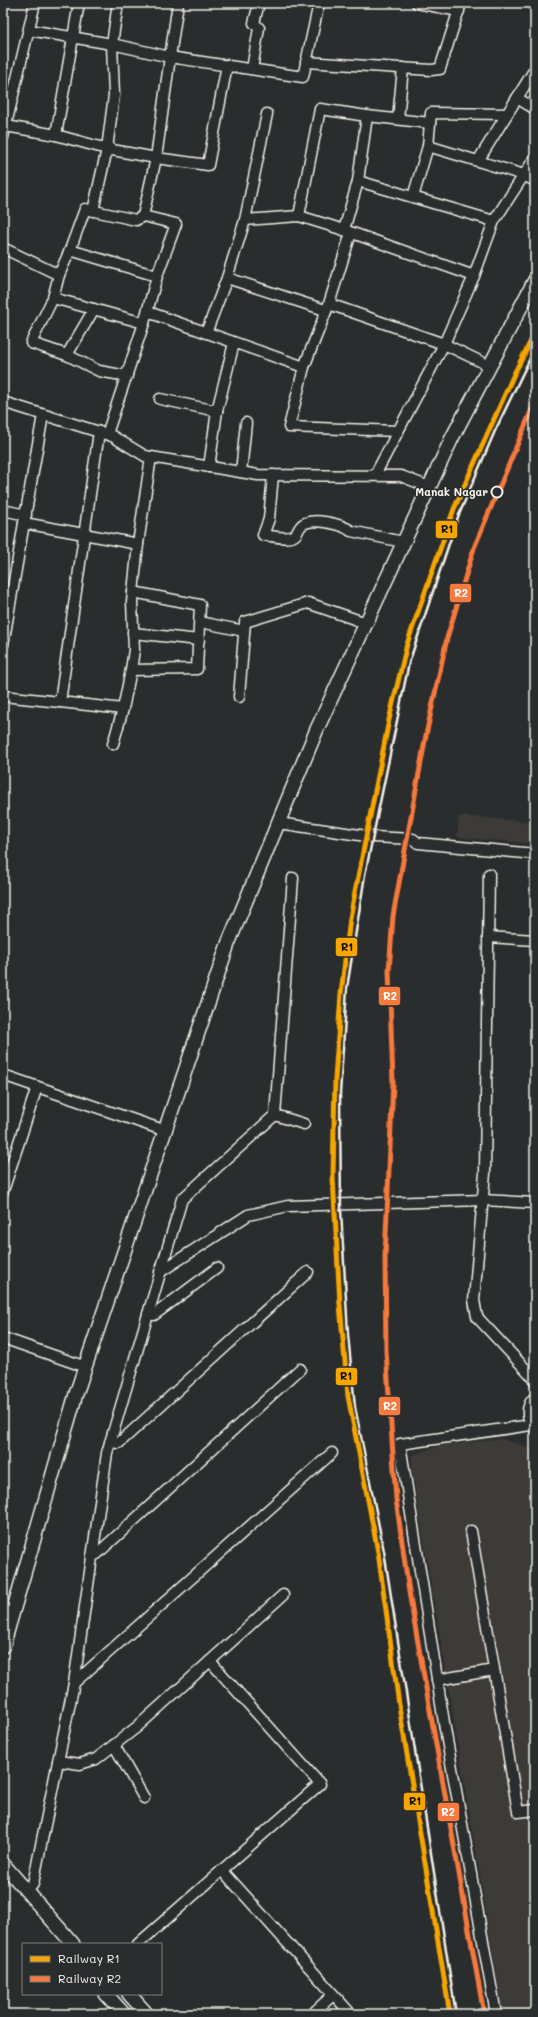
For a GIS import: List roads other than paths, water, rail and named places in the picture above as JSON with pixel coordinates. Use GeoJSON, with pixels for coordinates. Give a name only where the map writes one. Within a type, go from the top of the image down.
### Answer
{"type":"FeatureCollection","features":[{"type":"Feature","properties":{"kind":"street"},"geometry":{"type":"LineString","coordinates":[[3,137],[35,3]]}},
{"type":"Feature","properties":{"kind":"street"},"geometry":{"type":"LineString","coordinates":[[56,135],[79,3]]}},
{"type":"Feature","properties":{"kind":"street"},"geometry":{"type":"LineString","coordinates":[[93,211],[107,149],[114,96],[112,44],[118,3]]}},
{"type":"Feature","properties":{"kind":"street"},"geometry":{"type":"LineString","coordinates":[[143,216],[156,158],[178,3]]}},
{"type":"Feature","properties":{"kind":"street"},"geometry":{"type":"LineString","coordinates":[[252,69],[259,28],[254,23],[259,3]]}},
{"type":"Feature","properties":{"kind":"street"},"geometry":{"type":"LineString","coordinates":[[29,30],[73,39],[112,44],[170,57],[303,76],[319,3]]}},
{"type":"Feature","properties":{"kind":"street"},"geometry":{"type":"LineString","coordinates":[[306,62],[431,70],[440,69],[460,7],[417,3]]}},
{"type":"Feature","properties":{"kind":"street"},"geometry":{"type":"LineString","coordinates":[[6,126],[56,135],[107,149],[156,158],[208,165],[227,66]]}},
{"type":"Feature","properties":{"kind":"street"},"geometry":{"type":"LineString","coordinates":[[398,119],[403,68]]}},
{"type":"Feature","properties":{"kind":"street"},"geometry":{"type":"LineString","coordinates":[[478,161],[535,69]]}},
{"type":"Feature","properties":{"kind":"street"},"geometry":{"type":"LineString","coordinates":[[517,98],[535,109]]}},
{"type":"Feature","properties":{"kind":"street"},"geometry":{"type":"LineString","coordinates":[[299,216],[320,109],[430,123]]}},
{"type":"Feature","properties":{"kind":"street"},"geometry":{"type":"LineString","coordinates":[[413,197],[428,146],[431,113],[507,114]]}},
{"type":"Feature","properties":{"kind":"street"},"geometry":{"type":"LineString","coordinates":[[206,333],[228,278],[245,220],[267,114]]}},
{"type":"Feature","properties":{"kind":"street"},"geometry":{"type":"LineString","coordinates":[[367,116],[358,181],[347,231],[327,307],[304,367],[289,427],[397,431]]}},
{"type":"Feature","properties":{"kind":"street"},"geometry":{"type":"LineString","coordinates":[[428,146],[524,175],[535,182]]}},
{"type":"Feature","properties":{"kind":"street"},"geometry":{"type":"LineString","coordinates":[[375,475],[444,344],[474,276],[494,221],[535,158]]}},
{"type":"Feature","properties":{"kind":"street"},"geometry":{"type":"LineString","coordinates":[[358,181],[494,221]]}},
{"type":"Feature","properties":{"kind":"street"},"geometry":{"type":"LineString","coordinates":[[60,702],[83,533],[103,433],[126,376],[148,312],[157,276],[176,224],[143,216],[136,220],[85,209],[53,298],[31,343],[67,355],[99,372],[126,376]]}},
{"type":"Feature","properties":{"kind":"street"},"geometry":{"type":"LineString","coordinates":[[245,220],[299,216],[347,231],[474,276]]}},
{"type":"Feature","properties":{"kind":"street"},"geometry":{"type":"LineString","coordinates":[[3,248],[60,275]]}},
{"type":"Feature","properties":{"kind":"street"},"geometry":{"type":"LineString","coordinates":[[70,250],[157,276]]}},
{"type":"Feature","properties":{"kind":"street"},"geometry":{"type":"LineString","coordinates":[[228,278],[444,344],[490,366]]}},
{"type":"Feature","properties":{"kind":"street"},"geometry":{"type":"LineString","coordinates":[[3,1646],[86,1367],[228,944],[317,728],[452,438],[535,280]]}},
{"type":"Feature","properties":{"kind":"street"},"geometry":{"type":"LineString","coordinates":[[53,298],[144,323]]}},
{"type":"Feature","properties":{"kind":"street"},"geometry":{"type":"LineString","coordinates":[[67,355],[94,309]]}},
{"type":"Feature","properties":{"kind":"street"},"geometry":{"type":"LineString","coordinates":[[148,312],[234,344],[304,367]]}},
{"type":"Feature","properties":{"kind":"street"},"geometry":{"type":"LineString","coordinates":[[209,467],[217,411],[234,344]]}},
{"type":"Feature","properties":{"kind":"street"},"geometry":{"type":"LineString","coordinates":[[160,398],[217,411]]}},
{"type":"Feature","properties":{"kind":"street"},"geometry":{"type":"LineString","coordinates":[[3,402],[103,433],[145,456],[241,472],[273,475],[401,476],[429,487]]}},
{"type":"Feature","properties":{"kind":"street"},"geometry":{"type":"LineString","coordinates":[[3,645],[7,595],[25,519],[44,415]]}},
{"type":"Feature","properties":{"kind":"street"},"geometry":{"type":"LineString","coordinates":[[241,472],[246,423]]}},
{"type":"Feature","properties":{"kind":"street"},"geometry":{"type":"LineString","coordinates":[[113,744],[132,670],[133,592],[138,544],[151,457]]}},
{"type":"Feature","properties":{"kind":"street"},"geometry":{"type":"LineString","coordinates":[[273,475],[269,519],[263,535],[278,538],[291,537],[297,534],[301,526],[307,523],[318,522],[346,526],[351,531],[404,542]]}},
{"type":"Feature","properties":{"kind":"street"},"geometry":{"type":"LineString","coordinates":[[3,510],[25,519],[138,544]]}},
{"type":"Feature","properties":{"kind":"street"},"geometry":{"type":"LineString","coordinates":[[132,670],[197,669],[200,622],[200,605],[133,592]]}},
{"type":"Feature","properties":{"kind":"street"},"geometry":{"type":"LineString","coordinates":[[239,697],[245,622],[308,603],[366,623]]}},
{"type":"Feature","properties":{"kind":"street"},"geometry":{"type":"LineString","coordinates":[[200,622],[244,631]]}},
{"type":"Feature","properties":{"kind":"street"},"geometry":{"type":"LineString","coordinates":[[133,633],[199,640]]}},
{"type":"Feature","properties":{"kind":"street"},"geometry":{"type":"LineString","coordinates":[[3,696],[122,709]]}},
{"type":"Feature","properties":{"kind":"street"},"geometry":{"type":"LineString","coordinates":[[278,823],[413,840],[418,843],[535,854]]}},
{"type":"Feature","properties":{"kind":"street"},"geometry":{"type":"LineString","coordinates":[[489,874],[485,1173],[474,1300],[477,1317],[532,1376],[535,1382]]}},
{"type":"Feature","properties":{"kind":"street"},"geometry":{"type":"LineString","coordinates":[[27,1892],[33,1884],[74,1683],[107,1453],[182,1199],[275,1115],[293,878]]}},
{"type":"Feature","properties":{"kind":"street"},"geometry":{"type":"LineString","coordinates":[[488,937],[535,940]]}},
{"type":"Feature","properties":{"kind":"street"},"geometry":{"type":"LineString","coordinates":[[3,1075],[166,1131]]}},
{"type":"Feature","properties":{"kind":"street"},"geometry":{"type":"LineString","coordinates":[[3,1191],[37,1087]]}},
{"type":"Feature","properties":{"kind":"street"},"geometry":{"type":"LineString","coordinates":[[275,1115],[304,1124]]}},
{"type":"Feature","properties":{"kind":"street"},"geometry":{"type":"LineString","coordinates":[[160,1272],[248,1216],[281,1208],[483,1200],[535,1203]]}},
{"type":"Feature","properties":{"kind":"street"},"geometry":{"type":"LineString","coordinates":[[148,1314],[154,1315],[217,1268]]}},
{"type":"Feature","properties":{"kind":"street"},"geometry":{"type":"LineString","coordinates":[[110,1442],[119,1443],[308,1272]]}},
{"type":"Feature","properties":{"kind":"street"},"geometry":{"type":"LineString","coordinates":[[3,1338],[86,1367]]}},
{"type":"Feature","properties":{"kind":"street"},"geometry":{"type":"LineString","coordinates":[[92,1556],[97,1554],[300,1369]]}},
{"type":"Feature","properties":{"kind":"street"},"geometry":{"type":"LineString","coordinates":[[496,2014],[437,1680],[400,1444],[533,1427],[528,1416],[529,1407],[535,1397]]}},
{"type":"Feature","properties":{"kind":"street"},"geometry":{"type":"LineString","coordinates":[[74,1683],[332,1453]]}},
{"type":"Feature","properties":{"kind":"street"},"geometry":{"type":"LineString","coordinates":[[471,1531],[518,1812],[535,1810]]}},
{"type":"Feature","properties":{"kind":"street"},"geometry":{"type":"LineString","coordinates":[[58,1761],[80,1764],[96,1759],[210,1661],[283,1595]]}},
{"type":"Feature","properties":{"kind":"street"},"geometry":{"type":"LineString","coordinates":[[139,1943],[320,1784],[210,1661]]}},
{"type":"Feature","properties":{"kind":"street"},"geometry":{"type":"LineString","coordinates":[[437,1680],[494,1670]]}},
{"type":"Feature","properties":{"kind":"street"},"geometry":{"type":"LineString","coordinates":[[114,1745],[144,1798]]}},
{"type":"Feature","properties":{"kind":"street"},"geometry":{"type":"LineString","coordinates":[[3,1864],[72,1943]]}},
{"type":"Feature","properties":{"kind":"street"},"geometry":{"type":"LineString","coordinates":[[222,1870],[351,2014]]}},
{"type":"Feature","properties":{"kind":"street"},"geometry":{"type":"LineString","coordinates":[[107,1995],[124,2014]]}},
{"type":"Feature","properties":{"kind":"street"},"geometry":{"type":"LineString","coordinates":[[118,1995],[135,2014]]}},
{"type":"Feature","properties":{"kind":"street"},"geometry":{"type":"LineString","coordinates":[[130,1995],[147,2014]]}},
{"type":"Feature","properties":{"kind":"street"},"geometry":{"type":"LineString","coordinates":[[312,2014],[333,1995]]}},
{"type":"Feature","properties":{"kind":"railway"},"geometry":{"type":"LineString","coordinates":[[456,2014],[384,1551],[355,1407],[348,1334],[341,1210],[340,1094],[347,988],[365,875],[409,663],[458,517],[495,431],[535,348]]}},
{"type":"Feature","properties":{"kind":"railway"},"geometry":{"type":"LineString","coordinates":[[484,2014],[409,1592],[396,1499],[386,1351],[385,1256],[393,1082],[389,971],[393,916],[426,735],[447,638],[474,548],[535,402]]}},
{"type":"Feature","properties":{"kind":"rail line","name":"R1"},"geometry":{"type":"LineString","coordinates":[[450,2014],[400,1712],[378,1552],[348,1396],[340,1304],[333,1177],[335,1079],[341,994],[350,918],[389,720],[407,644],[454,509],[514,374],[535,333]]}},
{"type":"Feature","properties":{"kind":"rail line","name":"R2"},"geometry":{"type":"LineString","coordinates":[[484,2014],[409,1592],[396,1499],[386,1351],[385,1256],[393,1082],[389,971],[393,916],[426,735],[447,638],[474,548],[535,402]]}},
{"type":"Feature","properties":{"kind":"place","name":"Manak Nagar"},"geometry":{"type":"Point","coordinates":[497,492]}}]}
